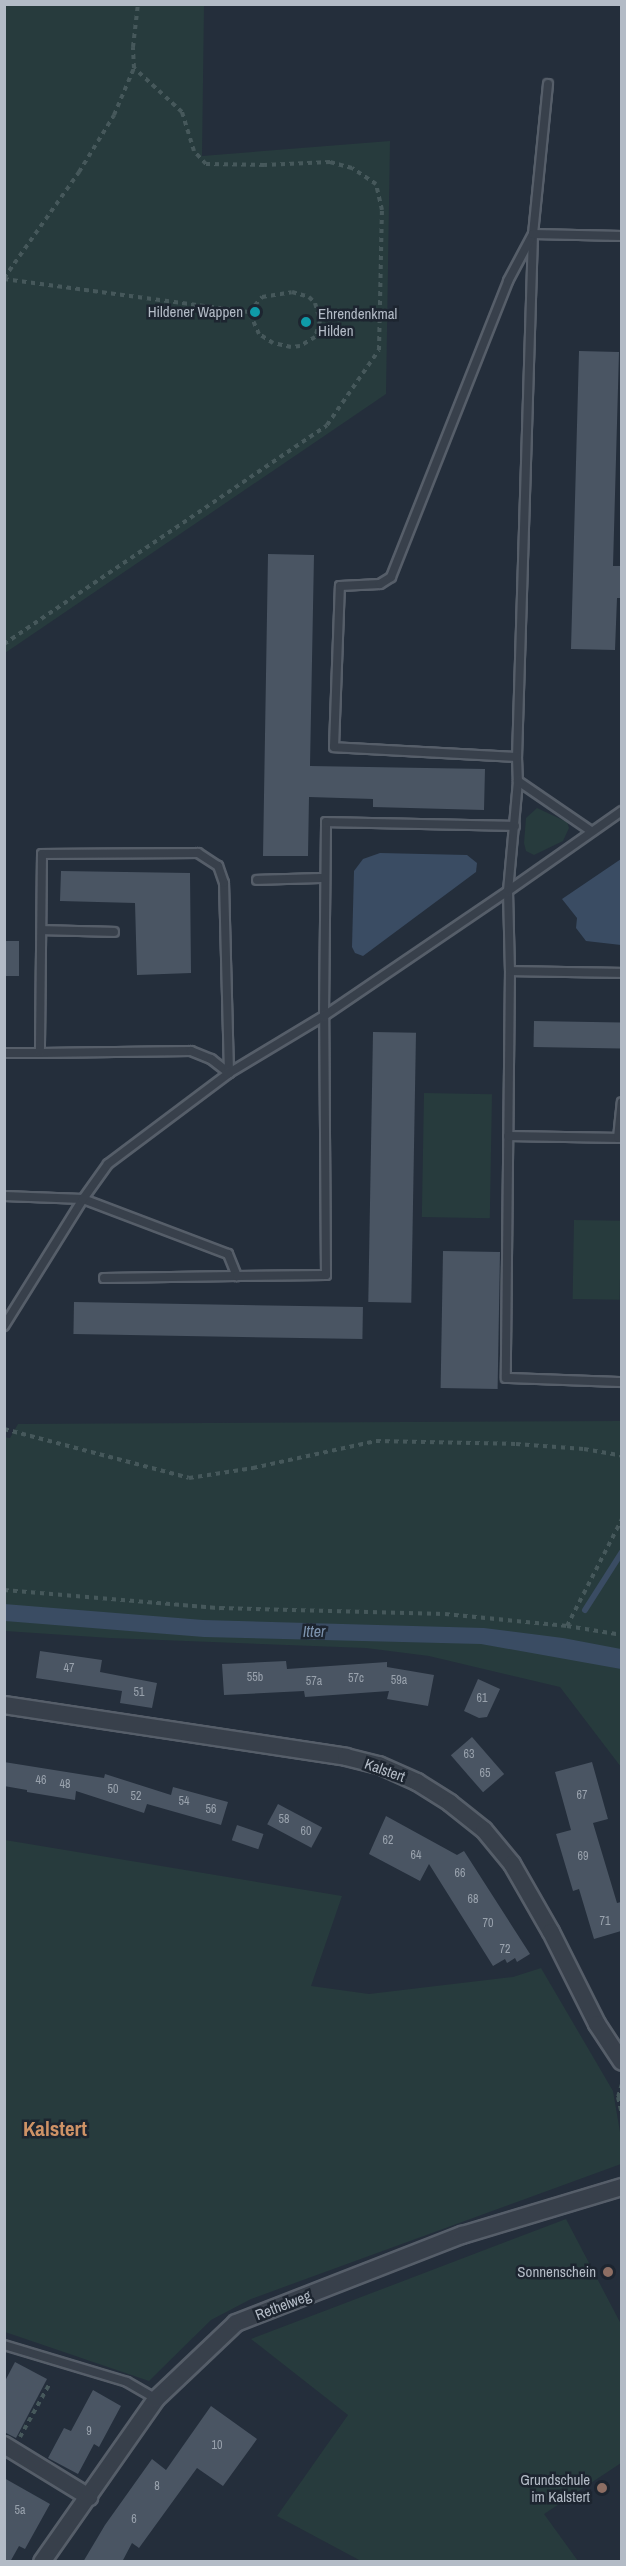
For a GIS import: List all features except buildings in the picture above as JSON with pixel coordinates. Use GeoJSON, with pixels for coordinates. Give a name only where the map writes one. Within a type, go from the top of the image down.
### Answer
{"type":"FeatureCollection","features":[{"type":"Feature","properties":{"kind":"street","name":"Kalstert"},"geometry":{"type":"LineString","coordinates":[[4,1705],[346,1757],[379,1765],[417,1782],[450,1803],[484,1830],[512,1864],[551,1932],[597,2024],[621,2062]]}},
{"type":"Feature","properties":{"kind":"street","name":"Rethelweg"},"geometry":{"type":"LineString","coordinates":[[42,2562],[156,2400],[236,2323],[462,2235],[621,2187]]}},
{"type":"Feature","properties":{"kind":"street"},"geometry":{"type":"LineString","coordinates":[[8,2447],[89,2497]]}},
{"type":"Feature","properties":{"kind":"lane"},"geometry":{"type":"LineString","coordinates":[[548,84],[533,234],[518,781],[508,891],[510,971],[506,1378],[621,1382]]}},
{"type":"Feature","properties":{"kind":"lane"},"geometry":{"type":"LineString","coordinates":[[533,234],[621,236]]}},
{"type":"Feature","properties":{"kind":"lane"},"geometry":{"type":"LineString","coordinates":[[517,757],[334,747],[339,586],[380,584],[391,577],[508,281],[533,234]]}},
{"type":"Feature","properties":{"kind":"lane"},"geometry":{"type":"LineString","coordinates":[[518,781],[591,831]]}},
{"type":"Feature","properties":{"kind":"lane"},"geometry":{"type":"LineString","coordinates":[[4,1326],[83,1199],[108,1164],[229,1073],[324,1016],[621,811]]}},
{"type":"Feature","properties":{"kind":"lane"},"geometry":{"type":"LineString","coordinates":[[104,1278],[326,1275],[324,1016],[326,822],[515,826]]}},
{"type":"Feature","properties":{"kind":"lane"},"geometry":{"type":"LineString","coordinates":[[40,1053],[42,854],[198,853],[218,866],[224,883],[229,1073]]}},
{"type":"Feature","properties":{"kind":"lane"},"geometry":{"type":"LineString","coordinates":[[257,880],[325,878]]}},
{"type":"Feature","properties":{"kind":"lane"},"geometry":{"type":"LineString","coordinates":[[42,930],[114,932]]}},
{"type":"Feature","properties":{"kind":"lane"},"geometry":{"type":"LineString","coordinates":[[510,971],[621,973]]}},
{"type":"Feature","properties":{"kind":"lane"},"geometry":{"type":"LineString","coordinates":[[4,1053],[191,1051],[211,1059],[229,1073]]}},
{"type":"Feature","properties":{"kind":"lane"},"geometry":{"type":"LineString","coordinates":[[508,1136],[620,1138],[621,1102]]}},
{"type":"Feature","properties":{"kind":"lane"},"geometry":{"type":"LineString","coordinates":[[4,1196],[83,1199],[228,1254],[237,1276]]}},
{"type":"Feature","properties":{"kind":"lane"},"geometry":{"type":"LineString","coordinates":[[4,2345],[127,2382],[156,2400]]}},
{"type":"Feature","properties":{"kind":"path"},"geometry":{"type":"LineString","coordinates":[[138,4],[133,47],[134,68],[114,115],[80,172],[4,279],[249,312]]}},
{"type":"Feature","properties":{"kind":"path"},"geometry":{"type":"LineString","coordinates":[[4,644],[327,425],[379,350],[382,210],[376,184],[352,168],[330,162],[264,165],[206,164],[194,151],[182,112],[134,68]]}},
{"type":"Feature","properties":{"kind":"path"},"geometry":{"type":"LineString","coordinates":[[301,293],[315,303],[319,312],[318,330],[308,343],[300,346],[283,346],[259,334],[249,312],[262,297],[271,294],[301,293]]}},
{"type":"Feature","properties":{"kind":"path"},"geometry":{"type":"LineString","coordinates":[[4,1429],[189,1478],[253,1468],[376,1441],[516,1444],[584,1449],[621,1456]]}},
{"type":"Feature","properties":{"kind":"path"},"geometry":{"type":"LineString","coordinates":[[567,1626],[621,1519]]}},
{"type":"Feature","properties":{"kind":"path"},"geometry":{"type":"LineString","coordinates":[[4,1590],[220,1608],[445,1614],[567,1626],[621,1635]]}},
{"type":"Feature","properties":{"kind":"path"},"geometry":{"type":"LineString","coordinates":[[621,2084],[618,2097],[621,2115]]}},
{"type":"Feature","properties":{"kind":"path"},"geometry":{"type":"LineString","coordinates":[[8,2447],[49,2385]]}},
{"type":"Feature","properties":{"kind":"green space"},"geometry":{"type":"Polygon","coordinates":[[[5,4],[204,5],[202,156],[390,141],[386,394],[5,653],[5,4]]]}},
{"type":"Feature","properties":{"kind":"green space"},"geometry":{"type":"Polygon","coordinates":[[[537,808],[567,822],[569,828],[563,841],[534,855],[526,851],[524,843],[526,818],[537,808]]]}},
{"type":"Feature","properties":{"kind":"green space"},"geometry":{"type":"Polygon","coordinates":[[[424,1093],[492,1094],[490,1218],[422,1217],[424,1093]]]}},
{"type":"Feature","properties":{"kind":"green space"},"geometry":{"type":"Polygon","coordinates":[[[574,1220],[621,1221],[620,1300],[573,1299],[574,1220]]]}},
{"type":"Feature","properties":{"kind":"green space"},"geometry":{"type":"Polygon","coordinates":[[[621,1421],[621,1767],[560,1687],[429,1656],[366,1648],[110,1638],[5,1631],[4,1437],[10,1438],[18,1424],[621,1421]]]}},
{"type":"Feature","properties":{"kind":"green space"},"geometry":{"type":"Polygon","coordinates":[[[5,1840],[342,1896],[311,1986],[369,1994],[513,1977],[541,1968],[613,2091],[621,2138],[621,2164],[251,2299],[211,2320],[149,2381],[5,2332],[5,1840]]]}},
{"type":"Feature","properties":{"kind":"green space"},"geometry":{"type":"Polygon","coordinates":[[[566,2219],[622,2326],[621,2463],[544,2514],[578,2561],[361,2561],[277,2516],[348,2415],[251,2339],[566,2219]]]}},
{"type":"Feature","properties":{"kind":"water"},"geometry":{"type":"Polygon","coordinates":[[[380,853],[467,855],[477,863],[476,872],[363,956],[355,953],[352,947],[354,871],[363,859],[380,853]]]}},
{"type":"Feature","properties":{"kind":"water"},"geometry":{"type":"Polygon","coordinates":[[[621,859],[621,945],[586,941],[576,928],[577,918],[562,899],[621,859]]]}},
{"type":"Feature","properties":{"kind":"water","name":"Itter"},"geometry":{"type":"Polygon","coordinates":[[[4,1604],[203,1620],[484,1628],[563,1638],[621,1649],[621,1669],[481,1644],[204,1637],[5,1621],[4,1604]]]}},
{"type":"Feature","properties":{"kind":"waterway"},"geometry":{"type":"LineString","coordinates":[[585,1610],[622,1552]]}},
{"type":"Feature","properties":{"kind":"place","name":"Hildener Wappen"},"geometry":{"type":"Point","coordinates":[255,312]}},
{"type":"Feature","properties":{"kind":"place","name":"Ehrendenkmal Hilden"},"geometry":{"type":"Point","coordinates":[306,322]}},
{"type":"Feature","properties":{"kind":"place","name":"Sonnenschein"},"geometry":{"type":"Point","coordinates":[608,2272]}},
{"type":"Feature","properties":{"kind":"place","name":"Grundschule im Kalstert"},"geometry":{"type":"Point","coordinates":[602,2488]}},
{"type":"Feature","properties":{"kind":"district","name":"Kalstert"},"geometry":{"type":"Point","coordinates":[55,2129]}}]}
